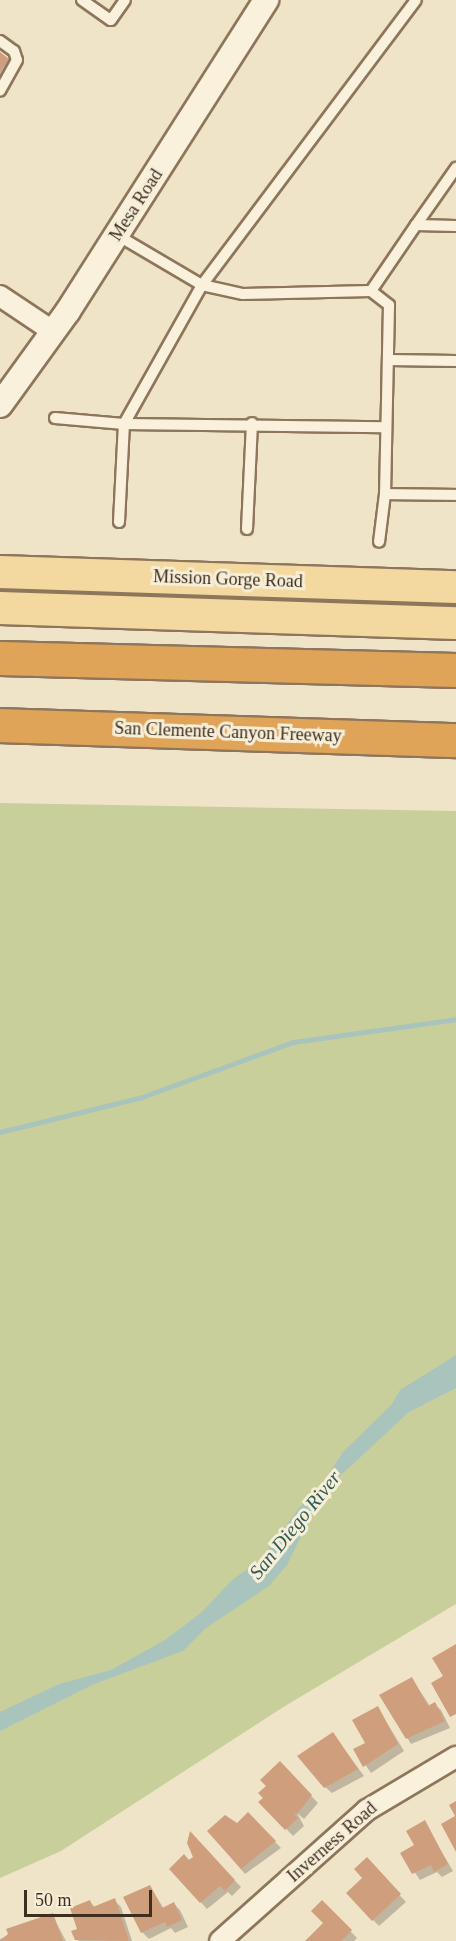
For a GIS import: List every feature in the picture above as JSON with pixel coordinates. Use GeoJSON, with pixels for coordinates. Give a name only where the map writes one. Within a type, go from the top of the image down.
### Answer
{"type":"FeatureCollection","features":[{"type":"Feature","properties":{"kind":"highway"},"geometry":{"type":"LineString","coordinates":[[0,657],[456,670]]}},
{"type":"Feature","properties":{"kind":"highway","name":"San Clemente Canyon Freeway"},"geometry":{"type":"LineString","coordinates":[[0,725],[456,740]]}},
{"type":"Feature","properties":{"kind":"main road","name":"Mission Gorge Road"},"geometry":{"type":"LineString","coordinates":[[0,572],[456,587]]}},
{"type":"Feature","properties":{"kind":"main road","name":"Mission Gorge Road"},"geometry":{"type":"LineString","coordinates":[[0,608],[456,623]]}},
{"type":"Feature","properties":{"kind":"street","name":"Mesa Road"},"geometry":{"type":"LineString","coordinates":[[0,405],[54,332],[266,0]]}},
{"type":"Feature","properties":{"kind":"street"},"geometry":{"type":"LineString","coordinates":[[0,296],[54,332]]}},
{"type":"Feature","properties":{"kind":"street","name":"Inverness Road"},"geometry":{"type":"LineString","coordinates":[[220,1941],[367,1810],[456,1757]]}},
{"type":"Feature","properties":{"kind":"lane"},"geometry":{"type":"LineString","coordinates":[[82,0],[111,20],[125,0]]}},
{"type":"Feature","properties":{"kind":"lane"},"geometry":{"type":"LineString","coordinates":[[119,522],[124,424],[202,285],[416,0]]}},
{"type":"Feature","properties":{"kind":"lane"},"geometry":{"type":"LineString","coordinates":[[0,41],[14,51],[17,60],[0,91]]}},
{"type":"Feature","properties":{"kind":"lane"},"geometry":{"type":"LineString","coordinates":[[370,291],[456,168]]}},
{"type":"Feature","properties":{"kind":"lane"},"geometry":{"type":"LineString","coordinates":[[416,225],[456,226]]}},
{"type":"Feature","properties":{"kind":"lane"},"geometry":{"type":"LineString","coordinates":[[117,235],[202,285],[243,294],[370,291],[389,305],[385,494],[379,542]]}},
{"type":"Feature","properties":{"kind":"lane"},"geometry":{"type":"LineString","coordinates":[[389,360],[456,361]]}},
{"type":"Feature","properties":{"kind":"lane"},"geometry":{"type":"LineString","coordinates":[[55,417],[124,424],[252,423],[385,427]]}},
{"type":"Feature","properties":{"kind":"lane"},"geometry":{"type":"LineString","coordinates":[[247,530],[252,423]]}},
{"type":"Feature","properties":{"kind":"lane"},"geometry":{"type":"LineString","coordinates":[[385,494],[456,495]]}},
{"type":"Feature","properties":{"kind":"green space"},"geometry":{"type":"Polygon","coordinates":[[[0,803],[456,811],[456,1604],[285,1706],[61,1851],[0,1878],[0,803]]]}},
{"type":"Feature","properties":{"kind":"water","name":"San Diego River"},"geometry":{"type":"Polygon","coordinates":[[[456,1355],[456,1388],[409,1412],[340,1476],[311,1516],[287,1565],[269,1586],[206,1628],[183,1651],[94,1684],[0,1731],[0,1712],[59,1684],[111,1670],[165,1640],[202,1612],[232,1580],[260,1560],[299,1508],[320,1487],[343,1452],[392,1404],[400,1390],[456,1355]]]}},
{"type":"Feature","properties":{"kind":"building"},"geometry":{"type":"Polygon","coordinates":[[[0,52],[9,59],[0,72],[0,52]]]}},
{"type":"Feature","properties":{"kind":"building"},"geometry":{"type":"Polygon","coordinates":[[[456,1644],[456,1714],[450,1717],[431,1683],[443,1676],[432,1658],[456,1644]]]}},
{"type":"Feature","properties":{"kind":"building"},"geometry":{"type":"Polygon","coordinates":[[[412,1677],[428,1706],[435,1702],[445,1721],[406,1739],[379,1695],[412,1677]]]}},
{"type":"Feature","properties":{"kind":"building"},"geometry":{"type":"Polygon","coordinates":[[[378,1706],[398,1744],[363,1767],[353,1749],[365,1743],[352,1720],[378,1706]]]}},
{"type":"Feature","properties":{"kind":"building"},"geometry":{"type":"Polygon","coordinates":[[[333,1732],[358,1769],[324,1788],[297,1756],[333,1732]]]}},
{"type":"Feature","properties":{"kind":"building"},"geometry":{"type":"Polygon","coordinates":[[[280,1761],[312,1795],[297,1814],[293,1813],[298,1818],[285,1830],[258,1802],[263,1798],[258,1793],[266,1786],[260,1780],[280,1761]]]}},
{"type":"Feature","properties":{"kind":"building"},"geometry":{"type":"Polygon","coordinates":[[[456,1801],[456,1852],[441,1824],[455,1816],[449,1805],[456,1801]]]}},
{"type":"Feature","properties":{"kind":"building"},"geometry":{"type":"Polygon","coordinates":[[[248,1812],[276,1841],[241,1869],[207,1831],[225,1815],[237,1823],[248,1812]]]}},
{"type":"Feature","properties":{"kind":"building"},"geometry":{"type":"Polygon","coordinates":[[[425,1820],[448,1864],[434,1872],[431,1865],[412,1874],[400,1853],[414,1845],[406,1831],[425,1820]]]}},
{"type":"Feature","properties":{"kind":"building"},"geometry":{"type":"Polygon","coordinates":[[[190,1831],[235,1880],[225,1891],[220,1886],[200,1903],[169,1869],[184,1854],[189,1860],[193,1857],[187,1843],[190,1831]]]}},
{"type":"Feature","properties":{"kind":"building"},"geometry":{"type":"Polygon","coordinates":[[[367,1857],[401,1894],[372,1921],[346,1893],[362,1878],[354,1869],[367,1857]]]}},
{"type":"Feature","properties":{"kind":"building"},"geometry":{"type":"Polygon","coordinates":[[[150,1885],[162,1908],[174,1902],[182,1920],[167,1927],[165,1922],[141,1933],[123,1897],[150,1885]]]}},
{"type":"Feature","properties":{"kind":"building"},"geometry":{"type":"Polygon","coordinates":[[[115,1898],[129,1941],[75,1940],[71,1931],[77,1929],[70,1908],[90,1900],[93,1907],[115,1898]]]}},
{"type":"Feature","properties":{"kind":"building"},"geometry":{"type":"Polygon","coordinates":[[[322,1900],[352,1930],[341,1941],[305,1941],[323,1923],[311,1911],[322,1900]]]}},
{"type":"Feature","properties":{"kind":"building"},"geometry":{"type":"Polygon","coordinates":[[[53,1913],[63,1941],[0,1941],[8,1934],[6,1929],[53,1913]]]}},
{"type":"Feature","properties":{"kind":"waterway"},"geometry":{"type":"LineString","coordinates":[[0,1132],[142,1097],[293,1042],[456,1019]]}}]}
